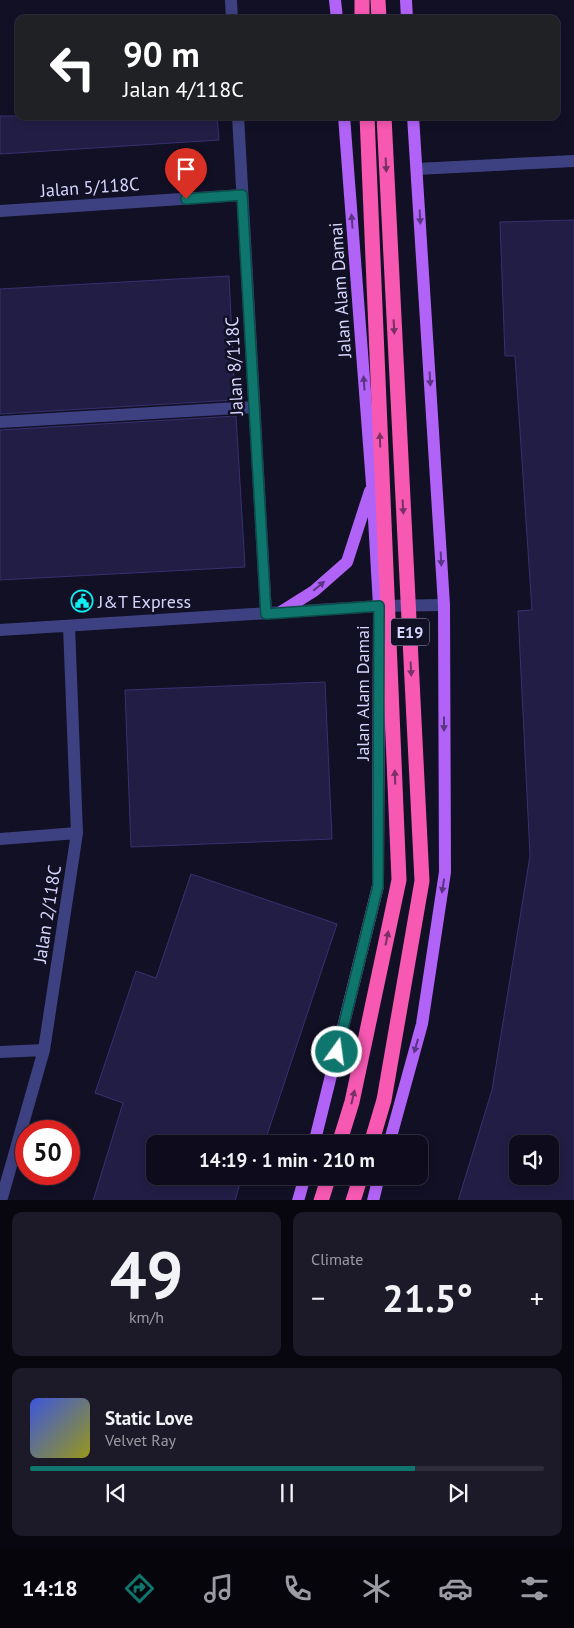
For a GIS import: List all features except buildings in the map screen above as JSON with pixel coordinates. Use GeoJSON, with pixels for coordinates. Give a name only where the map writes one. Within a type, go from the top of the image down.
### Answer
{"type":"FeatureCollection","features":[{"type":"Feature","properties":{"kind":"highway"},"geometry":{"type":"LineString","coordinates":[[362,0],[362,15]]}},
{"type":"Feature","properties":{"kind":"highway"},"geometry":{"type":"LineString","coordinates":[[378,0],[379,15]]}},
{"type":"Feature","properties":{"kind":"highway","name":"E19"},"geometry":{"type":"LineString","coordinates":[[342,1135],[352,1102],[399,880],[366,120]]}},
{"type":"Feature","properties":{"kind":"highway","name":"E19"},"geometry":{"type":"LineString","coordinates":[[374,1135],[384,1100],[422,881],[384,120]]}},
{"type":"Feature","properties":{"kind":"highway"},"geometry":{"type":"LineString","coordinates":[[321,1200],[325,1185]]}},
{"type":"Feature","properties":{"kind":"highway"},"geometry":{"type":"LineString","coordinates":[[353,1200],[358,1185]]}},
{"type":"Feature","properties":{"kind":"main road"},"geometry":{"type":"LineString","coordinates":[[335,0],[337,15]]}},
{"type":"Feature","properties":{"kind":"main road"},"geometry":{"type":"LineString","coordinates":[[406,0],[407,15]]}},
{"type":"Feature","properties":{"kind":"main road","name":"Jalan Alam Damai"},"geometry":{"type":"LineString","coordinates":[[316,1135],[378,886],[379,606],[372,484],[344,120]]}},
{"type":"Feature","properties":{"kind":"main road"},"geometry":{"type":"LineString","coordinates":[[391,1135],[422,1024],[445,872],[444,605],[413,120]]}},
{"type":"Feature","properties":{"kind":"main road"},"geometry":{"type":"LineString","coordinates":[[279,613],[314,591],[347,562],[372,484]]}},
{"type":"Feature","properties":{"kind":"main road"},"geometry":{"type":"LineString","coordinates":[[298,1200],[302,1185]]}},
{"type":"Feature","properties":{"kind":"main road"},"geometry":{"type":"LineString","coordinates":[[373,1200],[377,1185]]}},
{"type":"Feature","properties":{"kind":"street"},"geometry":{"type":"LineString","coordinates":[[231,0],[232,15]]}},
{"type":"Feature","properties":{"kind":"street","name":"Jalan 8/118C"},"geometry":{"type":"LineString","coordinates":[[238,120],[266,614]]}},
{"type":"Feature","properties":{"kind":"street"},"geometry":{"type":"LineString","coordinates":[[417,169],[574,161]]}},
{"type":"Feature","properties":{"kind":"street","name":"Jalan 5/118C"},"geometry":{"type":"LineString","coordinates":[[0,211],[242,195]]}},
{"type":"Feature","properties":{"kind":"street"},"geometry":{"type":"LineString","coordinates":[[0,422],[254,408]]}},
{"type":"Feature","properties":{"kind":"street"},"geometry":{"type":"LineString","coordinates":[[0,630],[379,606],[444,605]]}},
{"type":"Feature","properties":{"kind":"street","name":"Jalan 2/118C"},"geometry":{"type":"LineString","coordinates":[[1,1200],[44,1050],[78,833],[69,626]]}},
{"type":"Feature","properties":{"kind":"street"},"geometry":{"type":"LineString","coordinates":[[0,839],[78,833]]}},
{"type":"Feature","properties":{"kind":"street"},"geometry":{"type":"LineString","coordinates":[[0,1052],[44,1050]]}},
{"type":"Feature","properties":{"kind":"place","name":"J&T Express"},"geometry":{"type":"Point","coordinates":[82,601]}},
{"type":"Feature","properties":{"kind":"route"},"geometry":{"type":"LineString","coordinates":[[186,199],[242,195],[266,614],[379,606],[378,886],[337,1052]]}}]}
